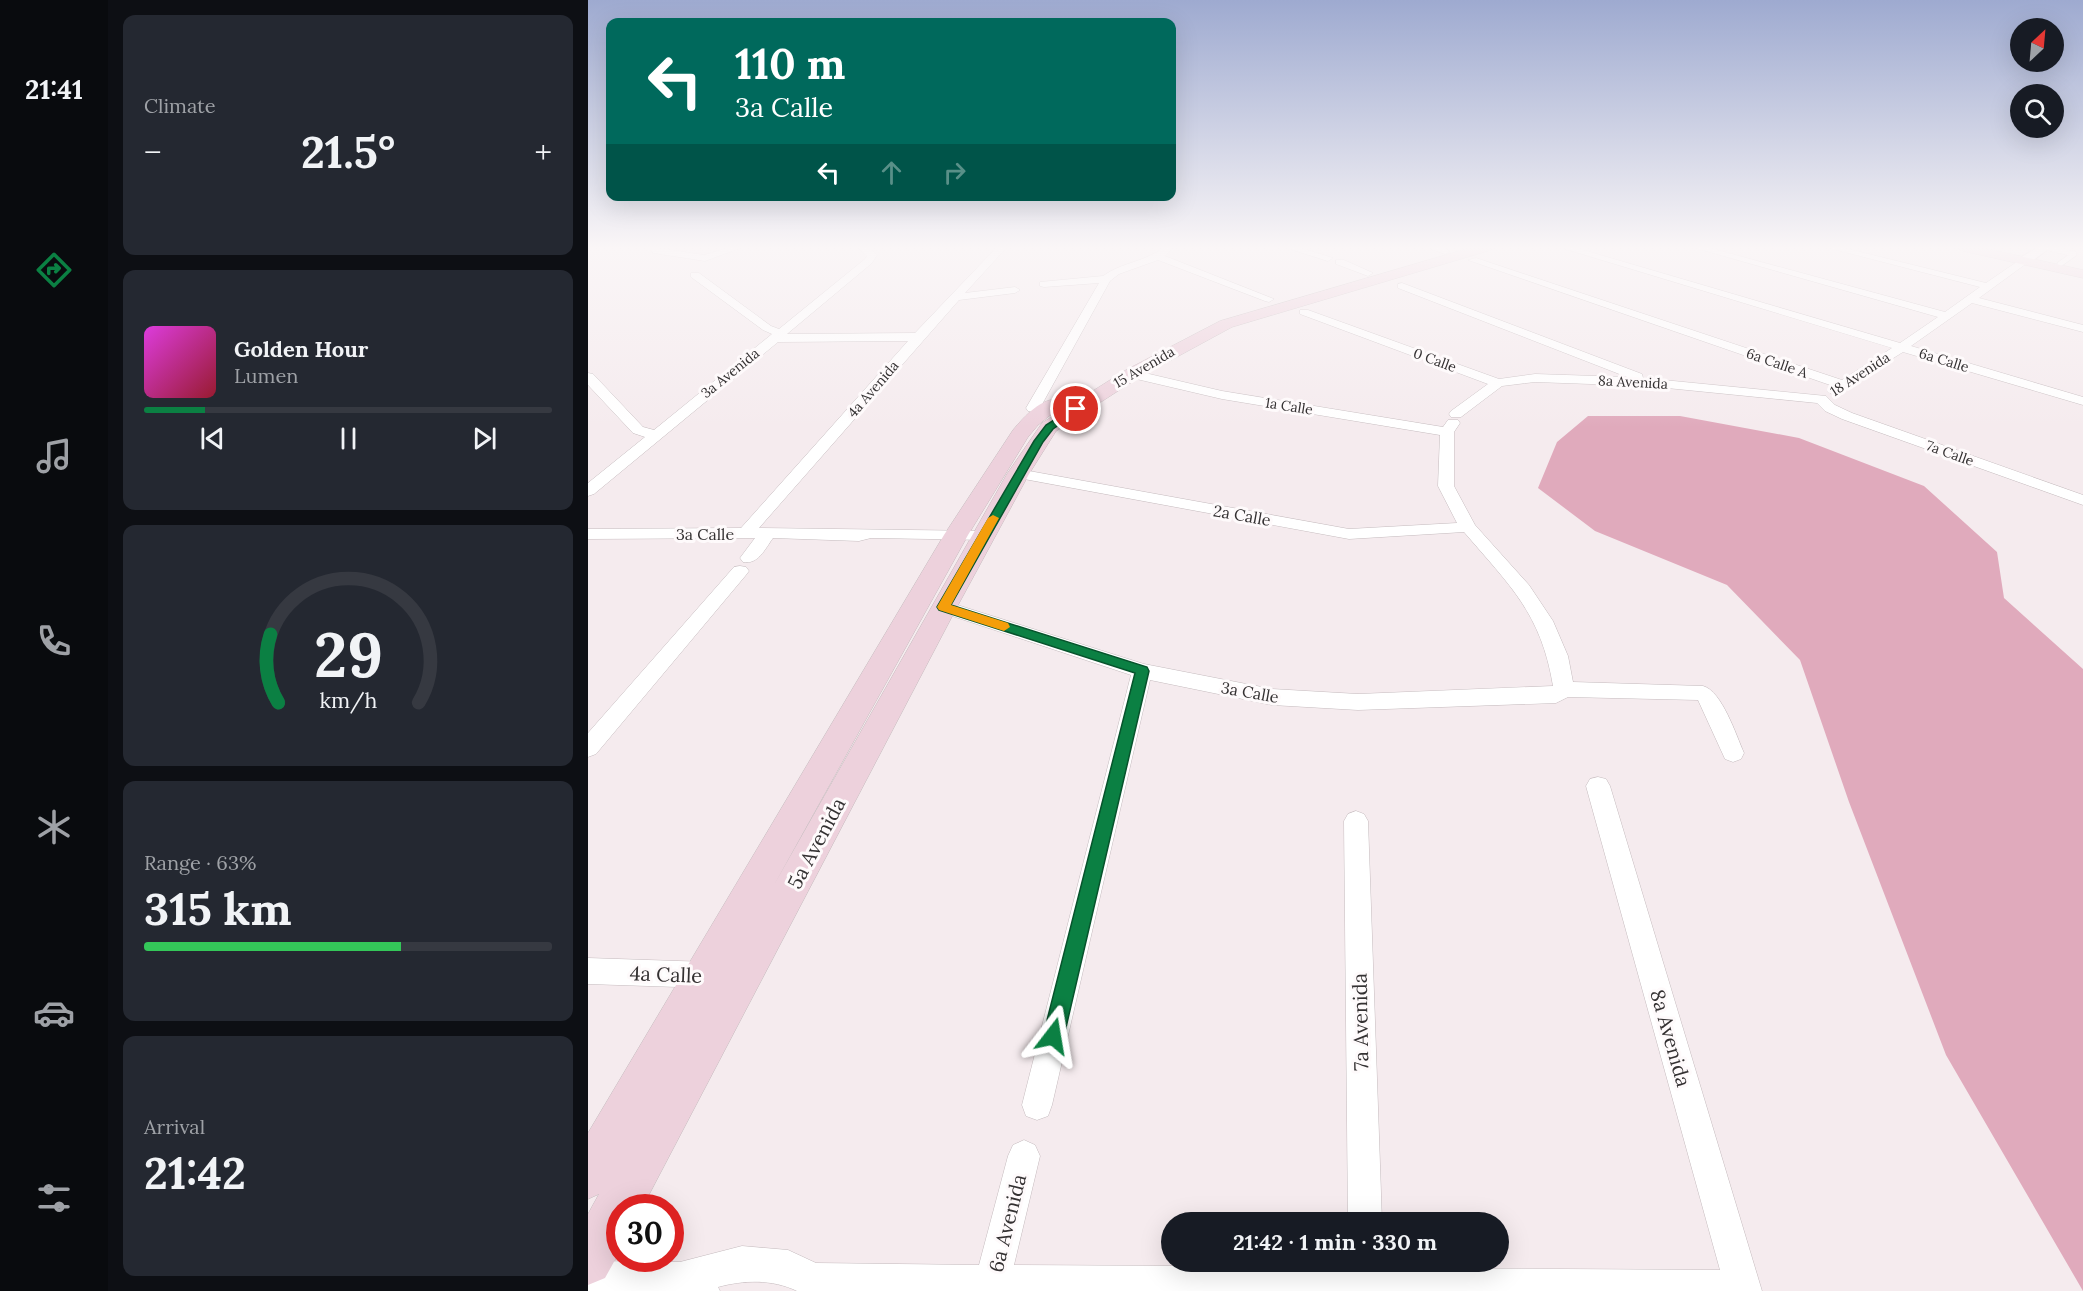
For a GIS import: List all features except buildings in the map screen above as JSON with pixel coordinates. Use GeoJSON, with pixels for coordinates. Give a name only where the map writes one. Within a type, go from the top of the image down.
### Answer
{"type":"FeatureCollection","features":[{"type":"Feature","properties":{"kind":"main road","name":"15 Avenida"},"geometry":{"type":"LineString","coordinates":[[1038,419],[1058,402],[1176,336],[1212,318],[1244,307]]}},
{"type":"Feature","properties":{"kind":"main road","name":"15 Avenida"},"geometry":{"type":"LineString","coordinates":[[1038,419],[1132,374],[1226,324],[1283,307]]}},
{"type":"Feature","properties":{"kind":"main road","name":"5a Avenida"},"geometry":{"type":"LineString","coordinates":[[588,1261],[944,607],[970,536],[1018,474],[1038,419]]}},
{"type":"Feature","properties":{"kind":"main road","name":"5a Avenida"},"geometry":{"type":"LineString","coordinates":[[588,1176],[705,975],[970,536],[1020,434],[1038,419]]}},
{"type":"Feature","properties":{"kind":"street"},"geometry":{"type":"LineString","coordinates":[[741,307],[777,335],[918,337]]}},
{"type":"Feature","properties":{"kind":"street","name":"3a Avenida"},"geometry":{"type":"LineString","coordinates":[[588,491],[812,307]]}},
{"type":"Feature","properties":{"kind":"street","name":"4a Avenida"},"geometry":{"type":"LineString","coordinates":[[746,533],[946,307]]}},
{"type":"Feature","properties":{"kind":"street"},"geometry":{"type":"LineString","coordinates":[[1038,419],[1095,307]]}},
{"type":"Feature","properties":{"kind":"street"},"geometry":{"type":"LineString","coordinates":[[1456,307],[1647,382]]}},
{"type":"Feature","properties":{"kind":"street","name":"6a Calle A"},"geometry":{"type":"LineString","coordinates":[[1612,307],[1843,386]]}},
{"type":"Feature","properties":{"kind":"street","name":"6a Calle"},"geometry":{"type":"LineString","coordinates":[[1768,307],[2083,401]]}},
{"type":"Feature","properties":{"kind":"street"},"geometry":{"type":"LineString","coordinates":[[1917,307],[1945,315]]}},
{"type":"Feature","properties":{"kind":"street","name":"18 Avenida"},"geometry":{"type":"LineString","coordinates":[[1821,399],[1902,347],[1957,307]]}},
{"type":"Feature","properties":{"kind":"street"},"geometry":{"type":"LineString","coordinates":[[2001,307],[2083,329]]}},
{"type":"Feature","properties":{"kind":"street","name":"0 Calle"},"geometry":{"type":"LineString","coordinates":[[1304,312],[1498,383]]}},
{"type":"Feature","properties":{"kind":"street","name":"1a Calle"},"geometry":{"type":"LineString","coordinates":[[1132,374],[1222,395],[1453,422]]}},
{"type":"Feature","properties":{"kind":"street"},"geometry":{"type":"LineString","coordinates":[[588,377],[638,430],[657,434]]}},
{"type":"Feature","properties":{"kind":"street","name":"8a Avenida"},"geometry":{"type":"LineString","coordinates":[[1453,422],[1498,383],[1535,378],[1647,382],[1821,399]]}},
{"type":"Feature","properties":{"kind":"street","name":"7a Calle"},"geometry":{"type":"LineString","coordinates":[[1821,399],[1830,408],[1847,416],[2083,500]]}},
{"type":"Feature","properties":{"kind":"street"},"geometry":{"type":"LineString","coordinates":[[1453,422],[1446,486],[1468,527],[1523,589],[1544,621],[1558,656],[1564,688]]}},
{"type":"Feature","properties":{"kind":"street","name":"2a Calle"},"geometry":{"type":"LineString","coordinates":[[1018,474],[1340,533],[1367,535],[1468,527]]}},
{"type":"Feature","properties":{"kind":"street"},"geometry":{"type":"LineString","coordinates":[[588,748],[744,565],[768,533]]}},
{"type":"Feature","properties":{"kind":"street","name":"3a Calle"},"geometry":{"type":"LineString","coordinates":[[588,534],[768,533],[860,536],[871,533],[970,536]]}},
{"type":"Feature","properties":{"kind":"street","name":"3a Calle"},"geometry":{"type":"LineString","coordinates":[[944,607],[1142,671],[1272,698],[1358,702],[1556,695],[1562,693],[1564,688],[1703,693],[1707,696],[1733,753]]}},
{"type":"Feature","properties":{"kind":"street"},"geometry":{"type":"LineString","coordinates":[[1037,1105],[1142,671]]}},
{"type":"Feature","properties":{"kind":"street","name":"8a Avenida"},"geometry":{"type":"LineString","coordinates":[[1598,786],[1744,1290]]}},
{"type":"Feature","properties":{"kind":"street","name":"7a Avenida"},"geometry":{"type":"LineString","coordinates":[[1356,821],[1365,1212]]}},
{"type":"Feature","properties":{"kind":"street","name":"4a Calle"},"geometry":{"type":"LineString","coordinates":[[588,971],[743,977]]}},
{"type":"Feature","properties":{"kind":"street","name":"6a Avenida"},"geometry":{"type":"LineString","coordinates":[[991,1287],[1024,1156]]}},
{"type":"Feature","properties":{"kind":"street"},"geometry":{"type":"LineString","coordinates":[[588,1279],[691,1286],[742,1263],[788,1268],[805,1286],[991,1287],[1366,1279],[1744,1290]]}},
{"type":"Feature","properties":{"kind":"shaded area"},"geometry":{"type":"Polygon","coordinates":[[[1588,416],[1680,416],[1799,438],[1924,486],[1997,552],[2004,598],[2083,669],[2083,1291],[1946,1055],[1849,802],[1800,660],[1727,585],[1595,531],[1538,488],[1557,442],[1588,416]]]}},
{"type":"Feature","properties":{"kind":"slow traffic"},"geometry":{"type":"LineString","coordinates":[[993,518],[944,607],[1004,627]]}},
{"type":"Feature","properties":{"kind":"route"},"geometry":{"type":"LineString","coordinates":[[1053,1036],[1142,671],[944,607],[1018,474],[1039,441],[1049,427],[1076,409]]}}]}
